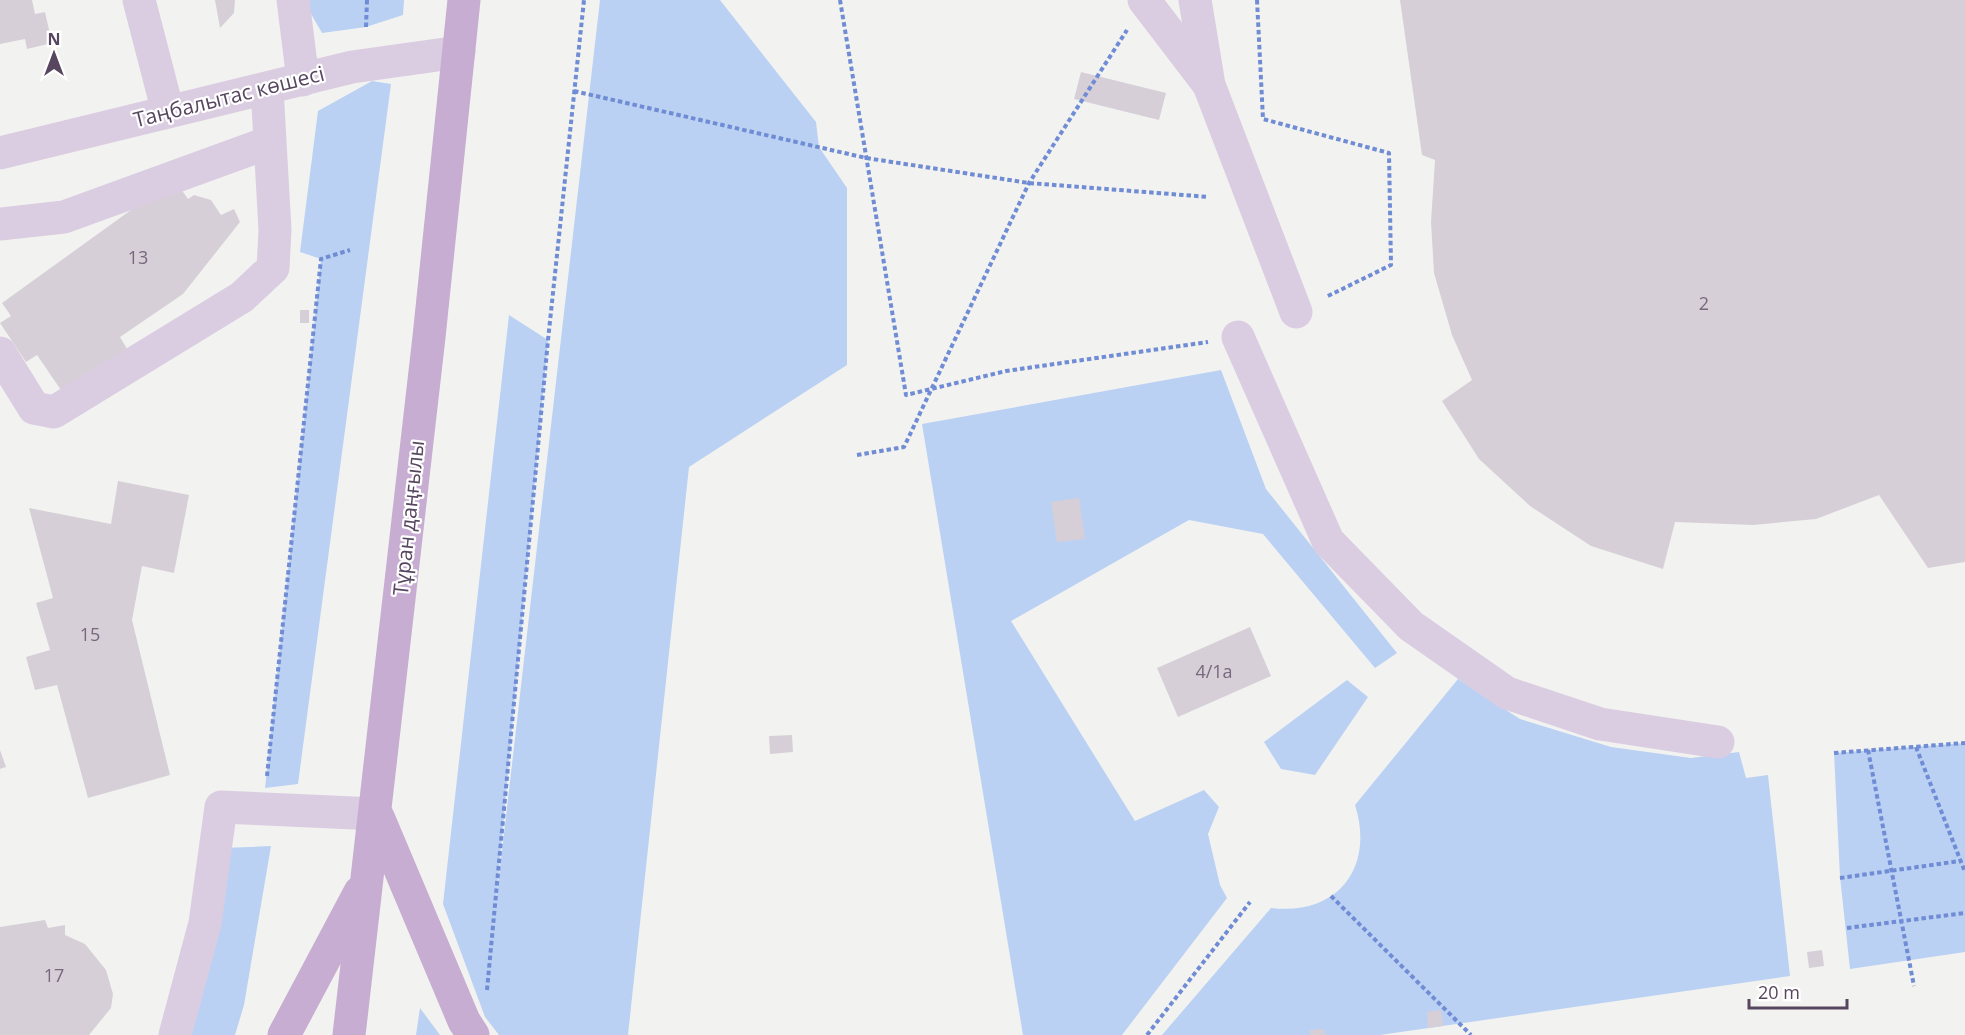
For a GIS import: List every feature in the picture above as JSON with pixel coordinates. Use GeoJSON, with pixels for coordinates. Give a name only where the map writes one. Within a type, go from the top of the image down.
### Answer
{"type":"FeatureCollection","features":[{"type":"Feature","properties":{"kind":"main road","name":"Тұран даңғылы"},"geometry":{"type":"LineString","coordinates":[[349,1035],[376,814],[464,0]]}},
{"type":"Feature","properties":{"kind":"main road"},"geometry":{"type":"LineString","coordinates":[[376,814],[464,1022],[473,1035]]}},
{"type":"Feature","properties":{"kind":"main road"},"geometry":{"type":"LineString","coordinates":[[284,1035],[369,875]]}},
{"type":"Feature","properties":{"kind":"street"},"geometry":{"type":"LineString","coordinates":[[140,0],[168,112]]}},
{"type":"Feature","properties":{"kind":"street"},"geometry":{"type":"LineString","coordinates":[[294,0],[303,80]]}},
{"type":"Feature","properties":{"kind":"street"},"geometry":{"type":"LineString","coordinates":[[1196,0],[1209,85],[1296,312]]}},
{"type":"Feature","properties":{"kind":"street"},"geometry":{"type":"LineString","coordinates":[[1145,1],[1209,85]]}},
{"type":"Feature","properties":{"kind":"street","name":"Таңбалытас көшесі"},"geometry":{"type":"LineString","coordinates":[[0,153],[352,67],[459,52]]}},
{"type":"Feature","properties":{"kind":"street"},"geometry":{"type":"LineString","coordinates":[[0,353],[34,408],[54,412],[242,297],[273,267],[275,230],[267,88]]}},
{"type":"Feature","properties":{"kind":"street"},"geometry":{"type":"LineString","coordinates":[[0,224],[64,217],[270,142]]}},
{"type":"Feature","properties":{"kind":"street"},"geometry":{"type":"LineString","coordinates":[[1238,337],[1328,541],[1411,626],[1507,693],[1600,724],[1718,742]]}},
{"type":"Feature","properties":{"kind":"street"},"geometry":{"type":"LineString","coordinates":[[175,1035],[205,923],[222,807],[376,814]]}},
{"type":"Feature","properties":{"kind":"path"},"geometry":{"type":"LineString","coordinates":[[366,27],[367,0]]}},
{"type":"Feature","properties":{"kind":"path"},"geometry":{"type":"LineString","coordinates":[[487,994],[573,91],[584,0]]}},
{"type":"Feature","properties":{"kind":"path"},"geometry":{"type":"LineString","coordinates":[[840,0],[906,395],[1006,371],[1238,337]]}},
{"type":"Feature","properties":{"kind":"path"},"geometry":{"type":"LineString","coordinates":[[1257,0],[1263,119],[1389,153],[1391,265],[1296,312]]}},
{"type":"Feature","properties":{"kind":"path"},"geometry":{"type":"LineString","coordinates":[[857,455],[904,447],[1029,183],[1145,1]]}},
{"type":"Feature","properties":{"kind":"path"},"geometry":{"type":"LineString","coordinates":[[573,91],[866,158],[1029,183],[1209,197]]}},
{"type":"Feature","properties":{"kind":"path"},"geometry":{"type":"LineString","coordinates":[[265,788],[321,259],[350,250]]}},
{"type":"Feature","properties":{"kind":"path"},"geometry":{"type":"LineString","coordinates":[[1834,753],[1965,743]]}},
{"type":"Feature","properties":{"kind":"path"},"geometry":{"type":"LineString","coordinates":[[1916,747],[1965,872]]}},
{"type":"Feature","properties":{"kind":"path"},"geometry":{"type":"LineString","coordinates":[[1868,750],[1914,986]]}},
{"type":"Feature","properties":{"kind":"path"},"geometry":{"type":"LineString","coordinates":[[1840,878],[1960,861]]}},
{"type":"Feature","properties":{"kind":"path"},"geometry":{"type":"LineString","coordinates":[[1331,896],[1471,1035]]}},
{"type":"Feature","properties":{"kind":"path"},"geometry":{"type":"LineString","coordinates":[[1147,1035],[1250,902]]}},
{"type":"Feature","properties":{"kind":"path"},"geometry":{"type":"LineString","coordinates":[[1847,928],[1965,913]]}},
{"type":"Feature","properties":{"kind":"shaded area"},"geometry":{"type":"Polygon","coordinates":[[[303,0],[404,0],[403,15],[366,27],[322,33],[303,0]]]}},
{"type":"Feature","properties":{"kind":"shaded area"},"geometry":{"type":"Polygon","coordinates":[[[600,0],[720,0],[816,122],[819,147],[847,188],[847,365],[689,467],[628,1035],[499,1035],[485,1017],[443,904],[509,315],[548,340],[496,903],[600,0]]]}},
{"type":"Feature","properties":{"kind":"shaded area"},"geometry":{"type":"Polygon","coordinates":[[[372,81],[391,84],[298,784],[265,788],[321,259],[300,252],[318,111],[372,81]]]}},
{"type":"Feature","properties":{"kind":"shaded area"},"geometry":{"type":"Polygon","coordinates":[[[1221,370],[1266,489],[1397,653],[1375,668],[1263,534],[1189,520],[1011,621],[1135,821],[1204,790],[1219,807],[1208,834],[1220,885],[1227,898],[1122,1035],[1023,1035],[922,424],[1221,370]]]}},
{"type":"Feature","properties":{"kind":"shaded area"},"geometry":{"type":"Polygon","coordinates":[[[1458,679],[1520,719],[1611,747],[1691,758],[1739,752],[1746,778],[1768,775],[1790,976],[1380,1035],[1162,1035],[1271,908],[1294,908],[1315,904],[1332,896],[1345,883],[1355,867],[1360,849],[1360,828],[1355,805],[1458,679]]]}},
{"type":"Feature","properties":{"kind":"shaded area"},"geometry":{"type":"Polygon","coordinates":[[[1347,680],[1368,697],[1315,775],[1281,769],[1264,742],[1347,680]]]}},
{"type":"Feature","properties":{"kind":"shaded area"},"geometry":{"type":"Polygon","coordinates":[[[1965,743],[1965,952],[1850,969],[1840,877],[1834,753],[1965,743]]]}},
{"type":"Feature","properties":{"kind":"shaded area"},"geometry":{"type":"Polygon","coordinates":[[[271,846],[244,1005],[235,1035],[189,1035],[223,848],[271,846]]]}},
{"type":"Feature","properties":{"kind":"shaded area"},"geometry":{"type":"Polygon","coordinates":[[[420,1008],[440,1035],[416,1035],[420,1008]]]}},
{"type":"Feature","properties":{"kind":"building"},"geometry":{"type":"Polygon","coordinates":[[[0,0],[32,0],[35,14],[45,12],[52,43],[27,49],[25,39],[0,44],[0,0]]]}},
{"type":"Feature","properties":{"kind":"building"},"geometry":{"type":"Polygon","coordinates":[[[215,0],[235,0],[234,13],[220,28],[215,0]]]}},
{"type":"Feature","properties":{"kind":"building"},"geometry":{"type":"Polygon","coordinates":[[[1400,0],[1965,0],[1965,562],[1928,568],[1879,495],[1816,519],[1753,525],[1675,522],[1663,569],[1591,546],[1530,506],[1479,459],[1442,401],[1472,380],[1452,335],[1434,273],[1431,222],[1435,160],[1422,155],[1400,0]]]}},
{"type":"Feature","properties":{"kind":"building"},"geometry":{"type":"Polygon","coordinates":[[[1081,72],[1166,93],[1159,120],[1074,99],[1081,72]]]}},
{"type":"Feature","properties":{"kind":"building"},"geometry":{"type":"Polygon","coordinates":[[[174,179],[188,199],[194,195],[211,200],[221,215],[234,209],[240,222],[183,294],[120,337],[127,349],[63,393],[37,355],[26,362],[0,323],[11,316],[2,303],[174,179]]]}},
{"type":"Feature","properties":{"kind":"building"},"geometry":{"type":"Polygon","coordinates":[[[300,310],[309,310],[309,323],[300,323],[300,310]]]}},
{"type":"Feature","properties":{"kind":"building"},"geometry":{"type":"Polygon","coordinates":[[[118,481],[189,495],[174,573],[142,566],[132,620],[170,775],[88,798],[57,685],[35,690],[26,657],[50,650],[36,603],[53,598],[29,508],[111,524],[118,481]]]}},
{"type":"Feature","properties":{"kind":"building"},"geometry":{"type":"Polygon","coordinates":[[[1079,498],[1085,539],[1057,542],[1051,502],[1079,498]]]}},
{"type":"Feature","properties":{"kind":"building"},"geometry":{"type":"Polygon","coordinates":[[[1250,627],[1271,676],[1178,717],[1157,668],[1250,627]]]}},
{"type":"Feature","properties":{"kind":"building"},"geometry":{"type":"Polygon","coordinates":[[[792,735],[793,752],[770,754],[769,736],[792,735]]]}},
{"type":"Feature","properties":{"kind":"building"},"geometry":{"type":"Polygon","coordinates":[[[0,750],[6,767],[0,769],[0,750]]]}},
{"type":"Feature","properties":{"kind":"building"},"geometry":{"type":"Polygon","coordinates":[[[45,920],[48,928],[65,925],[65,935],[85,944],[106,970],[113,994],[111,1008],[89,1035],[0,1035],[0,927],[45,920]]]}},
{"type":"Feature","properties":{"kind":"building"},"geometry":{"type":"Polygon","coordinates":[[[1822,950],[1824,966],[1809,968],[1807,952],[1822,950]]]}},
{"type":"Feature","properties":{"kind":"building"},"geometry":{"type":"Polygon","coordinates":[[[1441,1010],[1443,1026],[1428,1028],[1427,1012],[1441,1010]]]}},
{"type":"Feature","properties":{"kind":"building"},"geometry":{"type":"Polygon","coordinates":[[[1324,1029],[1325,1035],[1310,1035],[1310,1030],[1324,1029]]]}}]}
